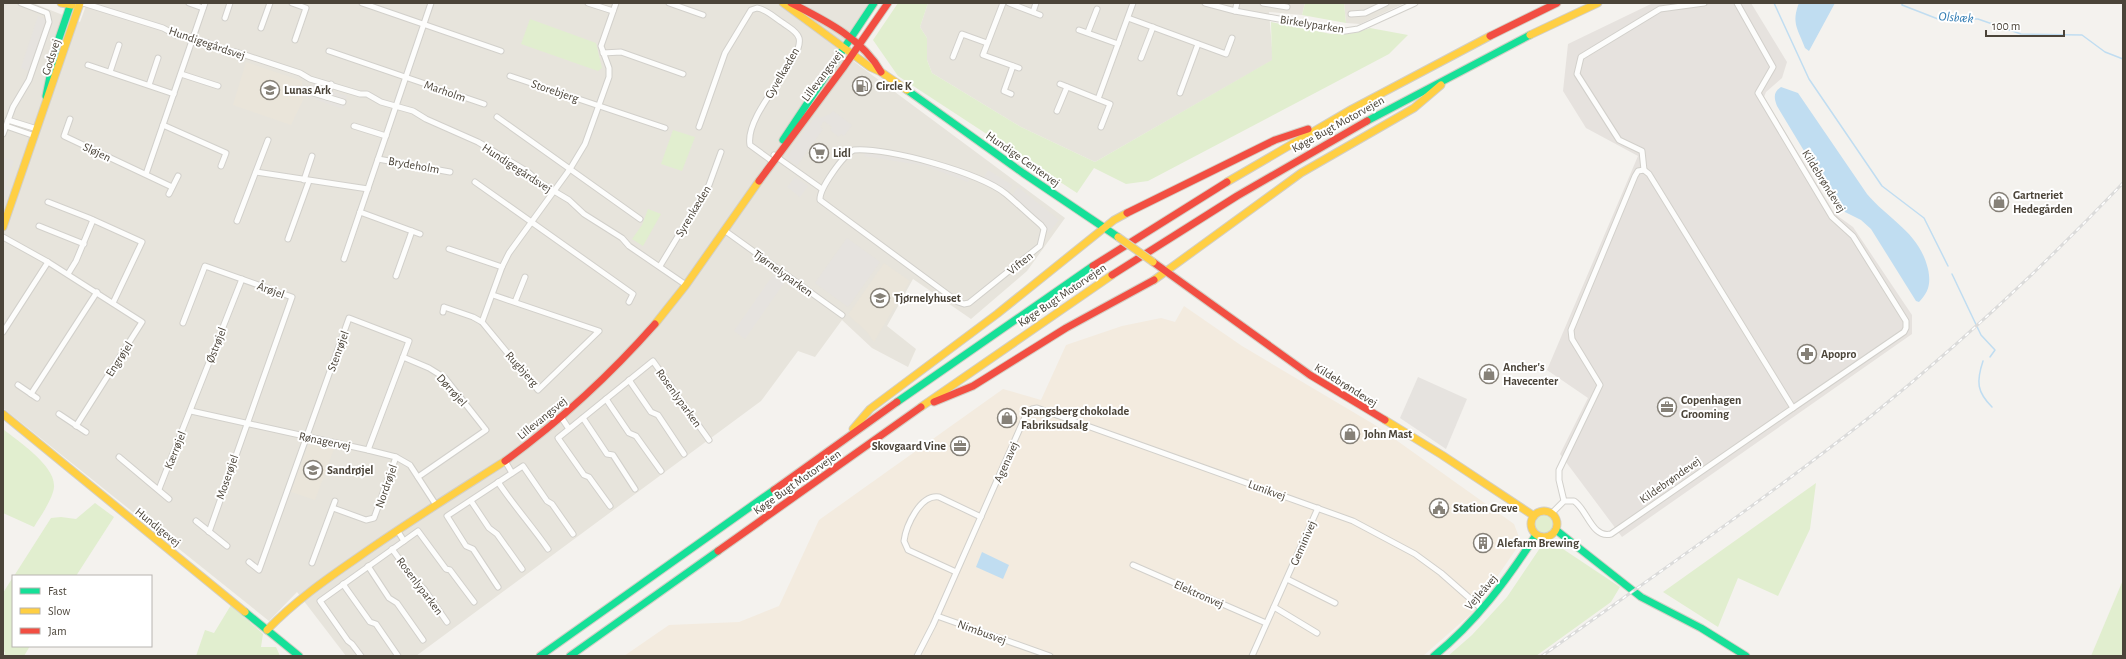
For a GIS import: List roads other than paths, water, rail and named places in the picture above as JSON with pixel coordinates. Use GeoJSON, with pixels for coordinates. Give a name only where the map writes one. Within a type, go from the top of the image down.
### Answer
{"type":"FeatureCollection","features":[{"type":"Feature","properties":{"kind":"main road"},"geometry":{"type":"LineString","coordinates":[[61,3],[81,3]]}},
{"type":"Feature","properties":{"kind":"main road","name":"Godsvej"},"geometry":{"type":"LineString","coordinates":[[3,227],[81,3]]}},
{"type":"Feature","properties":{"kind":"main road","name":"Hundige Centervej"},"geometry":{"type":"LineString","coordinates":[[783,3],[870,67],[881,72],[1153,262]]}},
{"type":"Feature","properties":{"kind":"main road","name":"Hundige Centervej"},"geometry":{"type":"LineString","coordinates":[[790,3],[822,19],[850,38],[877,61],[881,72]]}},
{"type":"Feature","properties":{"kind":"main road","name":"Lillevangsvej"},"geometry":{"type":"LineString","coordinates":[[774,158],[808,99],[874,3]]}},
{"type":"Feature","properties":{"kind":"main road","name":"Lillevangsvej"},"geometry":{"type":"LineString","coordinates":[[267,630],[284,612],[311,590],[397,530],[505,461],[548,430],[625,358],[662,316],[686,285],[774,158],[859,46],[888,3]]}},
{"type":"Feature","properties":{"kind":"main road","name":"Køge Bugt Motorvejen"},"geometry":{"type":"LineString","coordinates":[[540,656],[844,440],[1110,254],[1326,123],[1448,57],[1557,3]]}},
{"type":"Feature","properties":{"kind":"main road","name":"Køge Bugt Motorvejen"},"geometry":{"type":"LineString","coordinates":[[570,656],[1053,313],[1207,214],[1330,141],[1455,74],[1598,3]]}},
{"type":"Feature","properties":{"kind":"main road","name":"Godsvej"},"geometry":{"type":"LineString","coordinates":[[41,118],[56,47],[70,4]]}},
{"type":"Feature","properties":{"kind":"main road"},"geometry":{"type":"LineString","coordinates":[[920,408],[973,386],[1066,328],[1167,272],[1241,215],[1302,173],[1414,108],[1455,74]]}},
{"type":"Feature","properties":{"kind":"main road"},"geometry":{"type":"LineString","coordinates":[[844,440],[870,409],[997,314],[1103,227],[1275,140],[1326,123]]}},
{"type":"Feature","properties":{"kind":"main road","name":"Kildebrøndevej"},"geometry":{"type":"LineString","coordinates":[[1153,262],[1310,375],[1442,455],[1534,516]]}},
{"type":"Feature","properties":{"kind":"main road","name":"Hundigevej"},"geometry":{"type":"LineString","coordinates":[[3,414],[299,656]]}},
{"type":"Feature","properties":{"kind":"main road"},"geometry":{"type":"LineString","coordinates":[[1540,512],[1552,513],[1557,519],[1556,530],[1550,537],[1540,537],[1536,535],[1531,526],[1534,516],[1540,512]]}},
{"type":"Feature","properties":{"kind":"main road"},"geometry":{"type":"LineString","coordinates":[[1556,530],[1641,597],[1701,628],[1746,656]]}},
{"type":"Feature","properties":{"kind":"main road","name":"Vejleåvej"},"geometry":{"type":"LineString","coordinates":[[1434,656],[1482,609],[1503,584],[1536,535]]}},
{"type":"Feature","properties":{"kind":"street"},"geometry":{"type":"LineString","coordinates":[[3,134],[13,107],[29,80],[49,18],[44,10],[21,3]]}},
{"type":"Feature","properties":{"kind":"street","name":"Hundigegårdsvej"},"geometry":{"type":"LineString","coordinates":[[81,3],[163,28],[176,35],[208,43],[222,50],[236,52],[360,94],[367,94],[381,102],[413,111],[426,119],[478,142],[528,172],[539,182],[554,191],[686,285]]}},
{"type":"Feature","properties":{"kind":"street"},"geometry":{"type":"LineString","coordinates":[[146,174],[204,6],[189,3]]}},
{"type":"Feature","properties":{"kind":"street"},"geometry":{"type":"LineString","coordinates":[[225,18],[230,3]]}},
{"type":"Feature","properties":{"kind":"street"},"geometry":{"type":"LineString","coordinates":[[261,28],[270,3]]}},
{"type":"Feature","properties":{"kind":"street"},"geometry":{"type":"LineString","coordinates":[[292,3],[306,8],[295,40]]}},
{"type":"Feature","properties":{"kind":"street"},"geometry":{"type":"LineString","coordinates":[[362,3],[501,51]]}},
{"type":"Feature","properties":{"kind":"street"},"geometry":{"type":"LineString","coordinates":[[396,106],[432,3]]}},
{"type":"Feature","properties":{"kind":"street"},"geometry":{"type":"LineString","coordinates":[[588,3],[613,11]]}},
{"type":"Feature","properties":{"kind":"street"},"geometry":{"type":"LineString","coordinates":[[482,322],[502,267],[509,253],[570,169],[585,144],[609,77],[609,68],[603,53],[602,41],[616,3]]}},
{"type":"Feature","properties":{"kind":"street"},"geometry":{"type":"LineString","coordinates":[[668,3],[703,15]]}},
{"type":"Feature","properties":{"kind":"street"},"geometry":{"type":"LineString","coordinates":[[685,9],[687,3]]}},
{"type":"Feature","properties":{"kind":"street"},"geometry":{"type":"LineString","coordinates":[[1003,3],[983,55],[1019,68]]}},
{"type":"Feature","properties":{"kind":"street"},"geometry":{"type":"LineString","coordinates":[[1009,3],[1040,15]]}},
{"type":"Feature","properties":{"kind":"street"},"geometry":{"type":"LineString","coordinates":[[1033,12],[1036,3]]}},
{"type":"Feature","properties":{"kind":"street"},"geometry":{"type":"LineString","coordinates":[[1098,99],[1133,3]]}},
{"type":"Feature","properties":{"kind":"street","name":"Birkelyparken"},"geometry":{"type":"LineString","coordinates":[[1205,3],[1235,11],[1345,31],[1358,29],[1415,3]]}},
{"type":"Feature","properties":{"kind":"street"},"geometry":{"type":"LineString","coordinates":[[1235,11],[1237,3]]}},
{"type":"Feature","properties":{"kind":"street"},"geometry":{"type":"LineString","coordinates":[[1263,3],[1287,7]]}},
{"type":"Feature","properties":{"kind":"street"},"geometry":{"type":"LineString","coordinates":[[1351,14],[1364,13],[1386,3]]}},
{"type":"Feature","properties":{"kind":"street"},"geometry":{"type":"LineString","coordinates":[[1644,170],[1642,151],[1619,140],[1577,74],[1581,57],[1660,9],[1704,3]]}},
{"type":"Feature","properties":{"kind":"street","name":"Kildebrøndevej"},"geometry":{"type":"LineString","coordinates":[[1564,501],[1570,500],[1578,504],[1598,532],[1604,535],[1611,534],[1904,332],[1906,328],[1906,321],[1853,236],[1832,217],[1758,93],[1773,67],[1737,3]]}},
{"type":"Feature","properties":{"kind":"street","name":"Gyvelkæden"},"geometry":{"type":"LineString","coordinates":[[699,127],[728,47],[751,10],[757,8],[764,10],[796,33],[799,40],[796,53],[758,115],[750,133],[750,145],[774,158]]}},
{"type":"Feature","properties":{"kind":"street"},"geometry":{"type":"LineString","coordinates":[[1088,32],[1097,10]]}},
{"type":"Feature","properties":{"kind":"street"},"geometry":{"type":"LineString","coordinates":[[1128,18],[1226,54],[1232,38]]}},
{"type":"Feature","properties":{"kind":"street"},"geometry":{"type":"LineString","coordinates":[[1141,58],[1153,27]]}},
{"type":"Feature","properties":{"kind":"street"},"geometry":{"type":"LineString","coordinates":[[1079,30],[1118,44]]}},
{"type":"Feature","properties":{"kind":"street"},"geometry":{"type":"LineString","coordinates":[[953,57],[962,34],[988,43]]}},
{"type":"Feature","properties":{"kind":"street"},"geometry":{"type":"LineString","coordinates":[[1180,93],[1198,44]]}},
{"type":"Feature","properties":{"kind":"street"},"geometry":{"type":"LineString","coordinates":[[110,72],[119,45]]}},
{"type":"Feature","properties":{"kind":"street","name":"Marholm"},"geometry":{"type":"LineString","coordinates":[[329,51],[484,104]]}},
{"type":"Feature","properties":{"kind":"street"},"geometry":{"type":"LineString","coordinates":[[603,53],[621,52],[683,74]]}},
{"type":"Feature","properties":{"kind":"street"},"geometry":{"type":"LineString","coordinates":[[149,85],[158,58]]}},
{"type":"Feature","properties":{"kind":"street"},"geometry":{"type":"LineString","coordinates":[[88,65],[174,94]]}},
{"type":"Feature","properties":{"kind":"street"},"geometry":{"type":"LineString","coordinates":[[1011,94],[1004,91],[1013,66]]}},
{"type":"Feature","properties":{"kind":"street"},"geometry":{"type":"LineString","coordinates":[[181,74],[218,86]]}},
{"type":"Feature","properties":{"kind":"street","name":"Storebjerg"},"geometry":{"type":"LineString","coordinates":[[510,76],[665,128]]}},
{"type":"Feature","properties":{"kind":"street"},"geometry":{"type":"LineString","coordinates":[[327,97],[331,84]]}},
{"type":"Feature","properties":{"kind":"street"},"geometry":{"type":"LineString","coordinates":[[1060,84],[1110,104],[1101,126]]}},
{"type":"Feature","properties":{"kind":"street"},"geometry":{"type":"LineString","coordinates":[[1057,111],[1067,87]]}},
{"type":"Feature","properties":{"kind":"street"},"geometry":{"type":"LineString","coordinates":[[310,92],[343,102]]}},
{"type":"Feature","properties":{"kind":"street","name":"Brydeholm"},"geometry":{"type":"LineString","coordinates":[[344,259],[396,106]]}},
{"type":"Feature","properties":{"kind":"street"},"geometry":{"type":"LineString","coordinates":[[497,117],[640,219]]}},
{"type":"Feature","properties":{"kind":"street"},"geometry":{"type":"LineString","coordinates":[[8,120],[36,132]]}},
{"type":"Feature","properties":{"kind":"street","name":"Sløjen"},"geometry":{"type":"LineString","coordinates":[[70,120],[64,136],[172,187]]}},
{"type":"Feature","properties":{"kind":"street"},"geometry":{"type":"LineString","coordinates":[[163,125],[226,153],[221,166]]}},
{"type":"Feature","properties":{"kind":"street"},"geometry":{"type":"LineString","coordinates":[[6,126],[36,132]]}},
{"type":"Feature","properties":{"kind":"street","name":"Brydeholm"},"geometry":{"type":"LineString","coordinates":[[354,126],[386,136]]}},
{"type":"Feature","properties":{"kind":"street"},"geometry":{"type":"LineString","coordinates":[[238,221],[268,140]]}},
{"type":"Feature","properties":{"kind":"street","name":"Viften"},"geometry":{"type":"LineString","coordinates":[[854,150],[927,161],[978,180],[1006,194],[1044,229],[1042,242],[1040,246],[969,303],[964,304],[825,205],[820,200],[822,189],[845,157],[854,150]]}},
{"type":"Feature","properties":{"kind":"street","name":"Syrenkæden"},"geometry":{"type":"LineString","coordinates":[[660,266],[708,185],[721,152]]}},
{"type":"Feature","properties":{"kind":"street"},"geometry":{"type":"LineString","coordinates":[[288,239],[307,180],[312,156]]}},
{"type":"Feature","properties":{"kind":"street","name":"Brydeholm"},"geometry":{"type":"LineString","coordinates":[[378,158],[450,172]]}},
{"type":"Feature","properties":{"kind":"street"},"geometry":{"type":"LineString","coordinates":[[774,158],[822,189]]}},
{"type":"Feature","properties":{"kind":"street"},"geometry":{"type":"LineString","coordinates":[[1552,513],[1564,501],[1559,480],[1559,470],[1600,385],[1572,339],[1571,330],[1638,171],[1644,170],[1650,174],[1793,408]]}},
{"type":"Feature","properties":{"kind":"street"},"geometry":{"type":"LineString","coordinates":[[256,172],[368,189]]}},
{"type":"Feature","properties":{"kind":"street"},"geometry":{"type":"LineString","coordinates":[[169,194],[178,176]]}},
{"type":"Feature","properties":{"kind":"street"},"geometry":{"type":"LineString","coordinates":[[474,182],[633,294],[629,302]]}},
{"type":"Feature","properties":{"kind":"street"},"geometry":{"type":"LineString","coordinates":[[614,200],[618,194]]}},
{"type":"Feature","properties":{"kind":"street"},"geometry":{"type":"LineString","coordinates":[[48,202],[142,242],[113,303]]}},
{"type":"Feature","properties":{"kind":"street"},"geometry":{"type":"LineString","coordinates":[[360,212],[420,234]]}},
{"type":"Feature","properties":{"kind":"street"},"geometry":{"type":"LineString","coordinates":[[68,274],[84,244],[93,220]]}},
{"type":"Feature","properties":{"kind":"street"},"geometry":{"type":"LineString","coordinates":[[38,226],[84,244]]}},
{"type":"Feature","properties":{"kind":"street","name":"Tjørnelyparken"},"geometry":{"type":"LineString","coordinates":[[724,230],[842,316]]}},
{"type":"Feature","properties":{"kind":"street"},"geometry":{"type":"LineString","coordinates":[[396,276],[412,231]]}},
{"type":"Feature","properties":{"kind":"street","name":"Engrøjel"},"geometry":{"type":"LineString","coordinates":[[3,237],[16,243],[68,274],[142,322],[76,426]]}},
{"type":"Feature","properties":{"kind":"street"},"geometry":{"type":"LineString","coordinates":[[449,249],[502,267]]}},
{"type":"Feature","properties":{"kind":"street"},"geometry":{"type":"LineString","coordinates":[[3,332],[48,262]]}},
{"type":"Feature","properties":{"kind":"street","name":"Årøjel"},"geometry":{"type":"LineString","coordinates":[[183,323],[205,266],[292,298],[246,423]]}},
{"type":"Feature","properties":{"kind":"street"},"geometry":{"type":"LineString","coordinates":[[515,302],[525,277]]}},
{"type":"Feature","properties":{"kind":"street","name":"Østrøjel"},"geometry":{"type":"LineString","coordinates":[[191,411],[242,280]]}},
{"type":"Feature","properties":{"kind":"street"},"geometry":{"type":"LineString","coordinates":[[31,394],[96,292]]}},
{"type":"Feature","properties":{"kind":"street","name":"Rugbjerg"},"geometry":{"type":"LineString","coordinates":[[442,312],[444,307],[473,316],[482,322],[538,390],[600,331],[493,295]]}},
{"type":"Feature","properties":{"kind":"street","name":"Stenrøjel"},"geometry":{"type":"LineString","coordinates":[[306,438],[349,318],[409,340],[403,358]]}},
{"type":"Feature","properties":{"kind":"street"},"geometry":{"type":"LineString","coordinates":[[368,450],[403,358]]}},
{"type":"Feature","properties":{"kind":"street","name":"Dørrøjel"},"geometry":{"type":"LineString","coordinates":[[403,358],[429,368],[446,378],[486,430],[418,477]]}},
{"type":"Feature","properties":{"kind":"street","name":"Rosenlyparken"},"geometry":{"type":"LineString","coordinates":[[610,506],[589,476],[584,475],[558,438],[653,361],[709,440]]}},
{"type":"Feature","properties":{"kind":"street"},"geometry":{"type":"LineString","coordinates":[[629,380],[651,412],[658,415],[684,454]]}},
{"type":"Feature","properties":{"kind":"street"},"geometry":{"type":"LineString","coordinates":[[18,385],[38,398]]}},
{"type":"Feature","properties":{"kind":"street"},"geometry":{"type":"LineString","coordinates":[[606,399],[629,433],[636,436],[661,471]]}},
{"type":"Feature","properties":{"kind":"street","name":"Lunikvej"},"geometry":{"type":"LineString","coordinates":[[1032,409],[1043,409],[1353,521],[1408,549],[1441,573],[1482,609]]}},
{"type":"Feature","properties":{"kind":"street","name":"Agenavej"},"geometry":{"type":"LineString","coordinates":[[917,656],[937,616],[1025,417],[1032,409]]}},
{"type":"Feature","properties":{"kind":"street","name":"Rønagervej"},"geometry":{"type":"LineString","coordinates":[[191,411],[396,457],[410,465],[436,505]]}},
{"type":"Feature","properties":{"kind":"street","name":"Kærrøjel"},"geometry":{"type":"LineString","coordinates":[[159,489],[191,411]]}},
{"type":"Feature","properties":{"kind":"street"},"geometry":{"type":"LineString","coordinates":[[59,414],[86,432]]}},
{"type":"Feature","properties":{"kind":"street"},"geometry":{"type":"LineString","coordinates":[[561,417],[569,429]]}},
{"type":"Feature","properties":{"kind":"street"},"geometry":{"type":"LineString","coordinates":[[583,418],[607,454],[613,455],[635,489]]}},
{"type":"Feature","properties":{"kind":"street","name":"Moserøjel"},"geometry":{"type":"LineString","coordinates":[[209,532],[246,423]]}},
{"type":"Feature","properties":{"kind":"street"},"geometry":{"type":"LineString","coordinates":[[249,562],[259,570],[306,438]]}},
{"type":"Feature","properties":{"kind":"street"},"geometry":{"type":"LineString","coordinates":[[119,457],[159,489],[169,499]]}},
{"type":"Feature","properties":{"kind":"street","name":"Nordrøjel"},"geometry":{"type":"LineString","coordinates":[[333,508],[366,520],[374,518],[396,457]]}},
{"type":"Feature","properties":{"kind":"street"},"geometry":{"type":"LineString","coordinates":[[505,461],[512,473]]}},
{"type":"Feature","properties":{"kind":"street"},"geometry":{"type":"LineString","coordinates":[[498,586],[473,549],[466,546],[447,516],[523,466],[547,501],[552,504],[573,534]]}},
{"type":"Feature","properties":{"kind":"street"},"geometry":{"type":"LineString","coordinates":[[498,482],[522,517],[529,522],[548,549]]}},
{"type":"Feature","properties":{"kind":"street"},"geometry":{"type":"LineString","coordinates":[[956,572],[908,550],[904,541],[910,522],[917,510],[928,498],[933,497],[939,497],[981,517]]}},
{"type":"Feature","properties":{"kind":"street"},"geometry":{"type":"LineString","coordinates":[[312,563],[336,501]]}},
{"type":"Feature","properties":{"kind":"street"},"geometry":{"type":"LineString","coordinates":[[471,501],[489,528],[498,534],[522,569]]}},
{"type":"Feature","properties":{"kind":"street","name":"Geminivej"},"geometry":{"type":"LineString","coordinates":[[1252,656],[1318,508]]}},
{"type":"Feature","properties":{"kind":"street"},"geometry":{"type":"LineString","coordinates":[[196,521],[227,546]]}},
{"type":"Feature","properties":{"kind":"street","name":"Rosenlyparken"},"geometry":{"type":"LineString","coordinates":[[397,530],[404,541]]}},
{"type":"Feature","properties":{"kind":"street","name":"Rosenlyparken"},"geometry":{"type":"LineString","coordinates":[[361,656],[352,644],[348,642],[320,601],[418,531],[446,569],[450,570],[474,602]]}},
{"type":"Feature","properties":{"kind":"street","name":"Rosenlyparken"},"geometry":{"type":"LineString","coordinates":[[392,549],[417,583],[424,588],[447,622]]}},
{"type":"Feature","properties":{"kind":"street","name":"Elektronvej"},"geometry":{"type":"LineString","coordinates":[[1133,565],[1266,623]]}},
{"type":"Feature","properties":{"kind":"street"},"geometry":{"type":"LineString","coordinates":[[368,566],[389,598],[397,603],[423,640]]}},
{"type":"Feature","properties":{"kind":"street","name":"Geminivej"},"geometry":{"type":"LineString","coordinates":[[1287,578],[1335,603]]}},
{"type":"Feature","properties":{"kind":"street"},"geometry":{"type":"LineString","coordinates":[[343,584],[370,622],[376,624],[398,656]]}},
{"type":"Feature","properties":{"kind":"street"},"geometry":{"type":"LineString","coordinates":[[1274,607],[1317,633]]}},
{"type":"Feature","properties":{"kind":"street","name":"Nimbusvej"},"geometry":{"type":"LineString","coordinates":[[937,616],[1050,656]]}},
{"type":"Feature","properties":{"kind":"water"},"geometry":{"type":"Polygon","coordinates":[[[1799,3],[1835,3],[1809,51],[1805,48],[1796,26],[1796,16],[1799,3]]]}},
{"type":"Feature","properties":{"kind":"water"},"geometry":{"type":"Polygon","coordinates":[[[1781,87],[1798,93],[1867,194],[1911,236],[1918,245],[1924,256],[1929,279],[1927,291],[1919,302],[1916,301],[1871,229],[1861,220],[1839,209],[1777,106],[1775,93],[1781,87]]]}},
{"type":"Feature","properties":{"kind":"water"},"geometry":{"type":"Polygon","coordinates":[[[982,552],[1009,565],[1003,579],[976,567],[982,552]]]}},
{"type":"Feature","properties":{"kind":"waterway"},"geometry":{"type":"LineString","coordinates":[[1774,3],[1809,79],[1882,186],[1924,218],[1948,266]]}},
{"type":"Feature","properties":{"kind":"waterway","name":"Olsbæk"},"geometry":{"type":"LineString","coordinates":[[1902,3],[1902,5],[1938,19],[1978,19],[2021,34],[2082,35],[2105,52],[2123,59]]}},
{"type":"Feature","properties":{"kind":"waterway"},"geometry":{"type":"LineString","coordinates":[[1952,274],[1981,335],[1995,350],[1990,357]]}},
{"type":"Feature","properties":{"kind":"waterway"},"geometry":{"type":"LineString","coordinates":[[1983,361],[1979,375],[1979,386],[1983,396],[1992,407]]}},
{"type":"Feature","properties":{"kind":"railway"},"geometry":{"type":"LineString","coordinates":[[1542,656],[1749,508],[1871,416],[1937,361],[2001,304],[2123,183]]}},
{"type":"Feature","properties":{"kind":"place","name":"Circle K"},"geometry":{"type":"Point","coordinates":[862,86]}},
{"type":"Feature","properties":{"kind":"place","name":"Lunas Ark"},"geometry":{"type":"Point","coordinates":[270,90]}},
{"type":"Feature","properties":{"kind":"place","name":"Lidl"},"geometry":{"type":"Point","coordinates":[819,153]}},
{"type":"Feature","properties":{"kind":"place","name":"Gartneriet Hedegården"},"geometry":{"type":"Point","coordinates":[1999,202]}},
{"type":"Feature","properties":{"kind":"place","name":"Tjørnelyhuset"},"geometry":{"type":"Point","coordinates":[880,298]}},
{"type":"Feature","properties":{"kind":"place","name":"Apopro"},"geometry":{"type":"Point","coordinates":[1807,354]}},
{"type":"Feature","properties":{"kind":"place","name":"Ancher's Havecenter"},"geometry":{"type":"Point","coordinates":[1489,374]}},
{"type":"Feature","properties":{"kind":"place","name":"Copenhagen Grooming"},"geometry":{"type":"Point","coordinates":[1667,407]}},
{"type":"Feature","properties":{"kind":"place","name":"Spangsberg chokolade Fabriksudsalg"},"geometry":{"type":"Point","coordinates":[1007,418]}},
{"type":"Feature","properties":{"kind":"place","name":"John Mast"},"geometry":{"type":"Point","coordinates":[1350,434]}},
{"type":"Feature","properties":{"kind":"place","name":"Skovgaard Vine"},"geometry":{"type":"Point","coordinates":[960,446]}},
{"type":"Feature","properties":{"kind":"place","name":"Sandrøjel"},"geometry":{"type":"Point","coordinates":[313,470]}},
{"type":"Feature","properties":{"kind":"place","name":"Station Greve"},"geometry":{"type":"Point","coordinates":[1439,508]}},
{"type":"Feature","properties":{"kind":"place","name":"Alefarm Brewing"},"geometry":{"type":"Point","coordinates":[1483,543]}}]}
